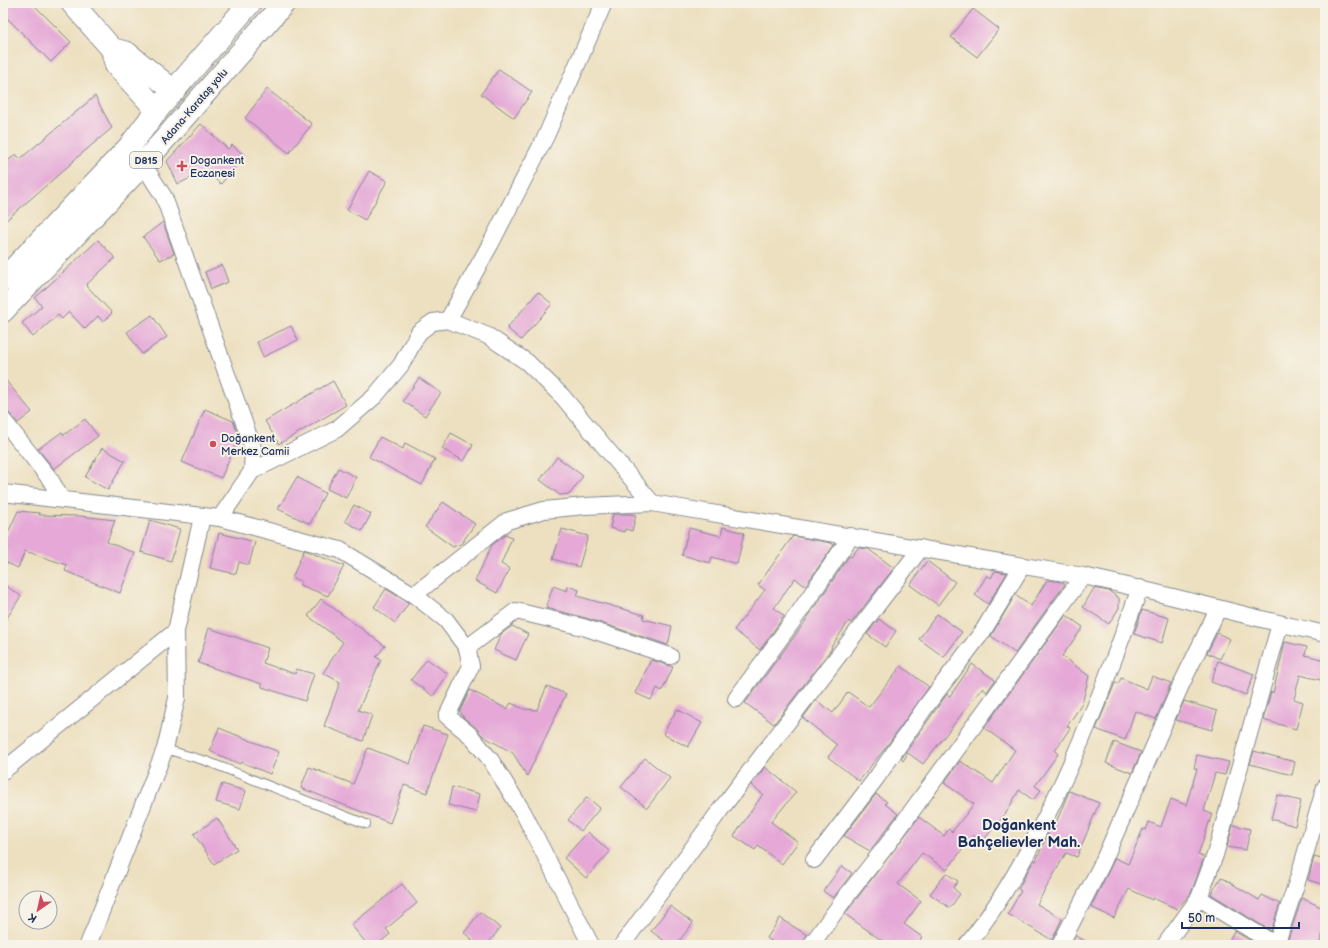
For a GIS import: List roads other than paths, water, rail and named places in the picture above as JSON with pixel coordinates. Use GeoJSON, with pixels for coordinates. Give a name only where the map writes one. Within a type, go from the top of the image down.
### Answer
{"type":"FeatureCollection","features":[{"type":"Feature","properties":{"kind":"main road"},"geometry":{"type":"LineString","coordinates":[[72,3],[112,49],[116,65],[157,110]]}},
{"type":"Feature","properties":{"kind":"main road","name":"D815"},"geometry":{"type":"LineString","coordinates":[[3,280],[129,147],[157,110],[250,3]]}},
{"type":"Feature","properties":{"kind":"main road","name":"Adana-Karataş yolu"},"geometry":{"type":"LineString","coordinates":[[3,311],[143,164],[284,3]]}},
{"type":"Feature","properties":{"kind":"main road"},"geometry":{"type":"LineString","coordinates":[[112,49],[127,53],[174,91]]}},
{"type":"Feature","properties":{"kind":"street"},"geometry":{"type":"LineString","coordinates":[[448,320],[491,243],[546,136],[604,3]]}},
{"type":"Feature","properties":{"kind":"street"},"geometry":{"type":"LineString","coordinates":[[129,147],[143,164],[164,197],[253,448],[252,471]]}},
{"type":"Feature","properties":{"kind":"street"},"geometry":{"type":"LineString","coordinates":[[220,518],[252,471],[337,429],[375,396],[401,365],[419,332],[432,322],[448,320],[488,336],[527,362],[562,396],[652,503]]}},
{"type":"Feature","properties":{"kind":"street"},"geometry":{"type":"LineString","coordinates":[[3,420],[50,479],[62,500]]}},
{"type":"Feature","properties":{"kind":"street"},"geometry":{"type":"LineString","coordinates":[[3,493],[220,518],[340,550],[414,595],[446,620],[467,648],[471,666],[447,716],[470,735],[490,759],[523,812],[591,945]]}},
{"type":"Feature","properties":{"kind":"street"},"geometry":{"type":"LineString","coordinates":[[414,595],[507,521],[544,510],[584,506],[652,503],[1083,576],[1140,588],[1218,609],[1325,634]]}},
{"type":"Feature","properties":{"kind":"street"},"geometry":{"type":"LineString","coordinates":[[88,945],[165,749],[177,698],[176,631],[202,517]]}},
{"type":"Feature","properties":{"kind":"street"},"geometry":{"type":"LineString","coordinates":[[736,699],[800,612],[850,536]]}},
{"type":"Feature","properties":{"kind":"street"},"geometry":{"type":"LineString","coordinates":[[622,945],[722,809],[921,548]]}},
{"type":"Feature","properties":{"kind":"street"},"geometry":{"type":"LineString","coordinates":[[814,860],[877,777],[926,706],[983,631],[1022,566]]}},
{"type":"Feature","properties":{"kind":"street"},"geometry":{"type":"LineString","coordinates":[[811,945],[848,894],[887,845],[1083,576]]}},
{"type":"Feature","properties":{"kind":"street"},"geometry":{"type":"LineString","coordinates":[[967,945],[1009,887],[1046,818],[1075,757],[1102,693],[1140,588]]}},
{"type":"Feature","properties":{"kind":"street"},"geometry":{"type":"LineString","coordinates":[[1060,945],[1102,864],[1182,685],[1218,609]]}},
{"type":"Feature","properties":{"kind":"street"},"geometry":{"type":"LineString","coordinates":[[467,648],[516,611],[583,627],[670,656]]}},
{"type":"Feature","properties":{"kind":"street"},"geometry":{"type":"LineString","coordinates":[[1165,945],[1199,898],[1215,855],[1280,624]]}},
{"type":"Feature","properties":{"kind":"street"},"geometry":{"type":"LineString","coordinates":[[3,771],[176,631]]}},
{"type":"Feature","properties":{"kind":"street"},"geometry":{"type":"LineString","coordinates":[[1199,898],[1276,945],[1297,882],[1325,787]]}},
{"type":"Feature","properties":{"kind":"lane"},"geometry":{"type":"LineString","coordinates":[[165,749],[206,761],[366,824]]}},
{"type":"Feature","properties":{"kind":"place","name":"Dogankent Eczanesi"},"geometry":{"type":"Point","coordinates":[182,166]}},
{"type":"Feature","properties":{"kind":"place","name":"Doğankent Merkez Camii"},"geometry":{"type":"Point","coordinates":[213,444]}},
{"type":"Feature","properties":{"kind":"district","name":"Doğankent Bahçelievler Mah."},"geometry":{"type":"Point","coordinates":[1019,834]}}]}
